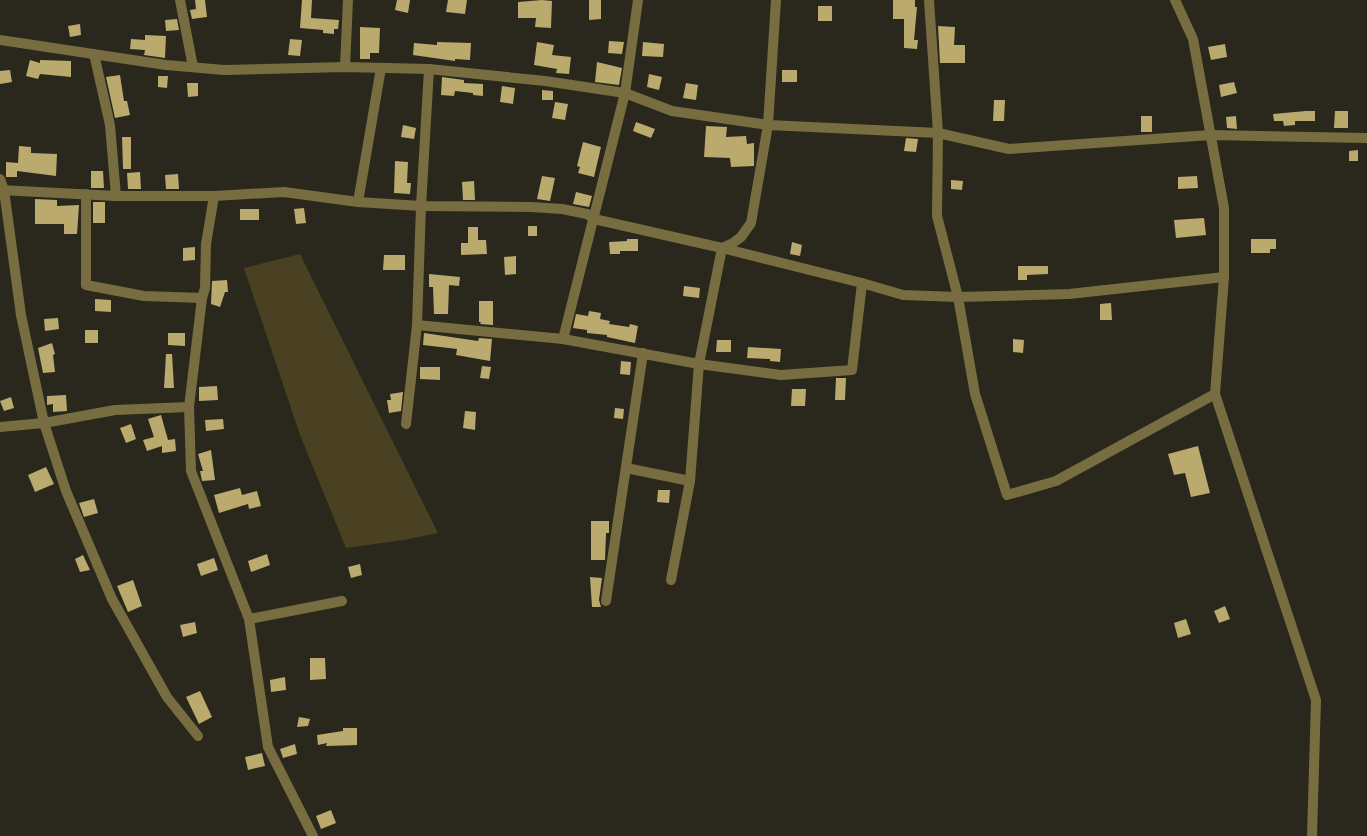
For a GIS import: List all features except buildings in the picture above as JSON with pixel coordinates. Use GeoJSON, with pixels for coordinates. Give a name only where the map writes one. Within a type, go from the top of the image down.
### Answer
{"type":"FeatureCollection","features":[{"type":"Feature","properties":{"kind":"street"},"geometry":{"type":"LineString","coordinates":[[180,0],[193,67]]}},
{"type":"Feature","properties":{"kind":"street"},"geometry":{"type":"LineString","coordinates":[[345,67],[348,0]]}},
{"type":"Feature","properties":{"kind":"street"},"geometry":{"type":"LineString","coordinates":[[563,339],[625,93],[638,0]]}},
{"type":"Feature","properties":{"kind":"street"},"geometry":{"type":"LineString","coordinates":[[722,248],[741,237],[751,223],[768,125],[776,0]]}},
{"type":"Feature","properties":{"kind":"street"},"geometry":{"type":"LineString","coordinates":[[929,0],[938,133],[937,216],[958,297],[975,394],[1007,495],[1056,481],[1215,394]]}},
{"type":"Feature","properties":{"kind":"street"},"geometry":{"type":"LineString","coordinates":[[1175,0],[1193,39],[1224,208],[1224,277],[1215,394],[1316,700],[1312,836]]}},
{"type":"Feature","properties":{"kind":"street"},"geometry":{"type":"LineString","coordinates":[[0,40],[166,65],[224,70],[345,67],[429,69],[545,80],[625,93],[672,111],[768,125],[938,133],[1009,149],[1211,135],[1367,138]]}},
{"type":"Feature","properties":{"kind":"street"},"geometry":{"type":"LineString","coordinates":[[94,54],[110,125],[116,196]]}},
{"type":"Feature","properties":{"kind":"street"},"geometry":{"type":"LineString","coordinates":[[358,202],[381,68]]}},
{"type":"Feature","properties":{"kind":"street"},"geometry":{"type":"LineString","coordinates":[[406,424],[417,325],[421,206],[429,69]]}},
{"type":"Feature","properties":{"kind":"street"},"geometry":{"type":"LineString","coordinates":[[0,179],[22,315],[44,423],[66,490],[112,600],[167,697],[198,736]]}},
{"type":"Feature","properties":{"kind":"street"},"geometry":{"type":"LineString","coordinates":[[2,190],[116,196],[214,196],[284,192],[358,202],[421,206],[562,209],[587,214],[594,219],[722,248],[903,295],[958,297],[1069,294],[1224,277]]}},
{"type":"Feature","properties":{"kind":"street"},"geometry":{"type":"LineString","coordinates":[[86,194],[86,285],[144,296],[202,298]]}},
{"type":"Feature","properties":{"kind":"street"},"geometry":{"type":"LineString","coordinates":[[214,196],[206,244],[205,288],[202,298],[189,407],[191,471],[249,619],[268,747],[312,836]]}},
{"type":"Feature","properties":{"kind":"street"},"geometry":{"type":"LineString","coordinates":[[671,580],[690,480],[699,364],[722,248]]}},
{"type":"Feature","properties":{"kind":"street"},"geometry":{"type":"LineString","coordinates":[[417,325],[563,339],[699,364],[781,375],[852,370],[862,283]]}},
{"type":"Feature","properties":{"kind":"street"},"geometry":{"type":"LineString","coordinates":[[606,601],[643,354]]}},
{"type":"Feature","properties":{"kind":"street"},"geometry":{"type":"LineString","coordinates":[[0,427],[44,423],[115,410],[189,407]]}},
{"type":"Feature","properties":{"kind":"street"},"geometry":{"type":"LineString","coordinates":[[626,468],[690,480]]}},
{"type":"Feature","properties":{"kind":"street"},"geometry":{"type":"LineString","coordinates":[[249,619],[342,601]]}},
{"type":"Feature","properties":{"kind":"shaded area"},"geometry":{"type":"Polygon","coordinates":[[[300,254],[438,533],[346,548],[300,435],[244,268],[300,254]]]}}]}
